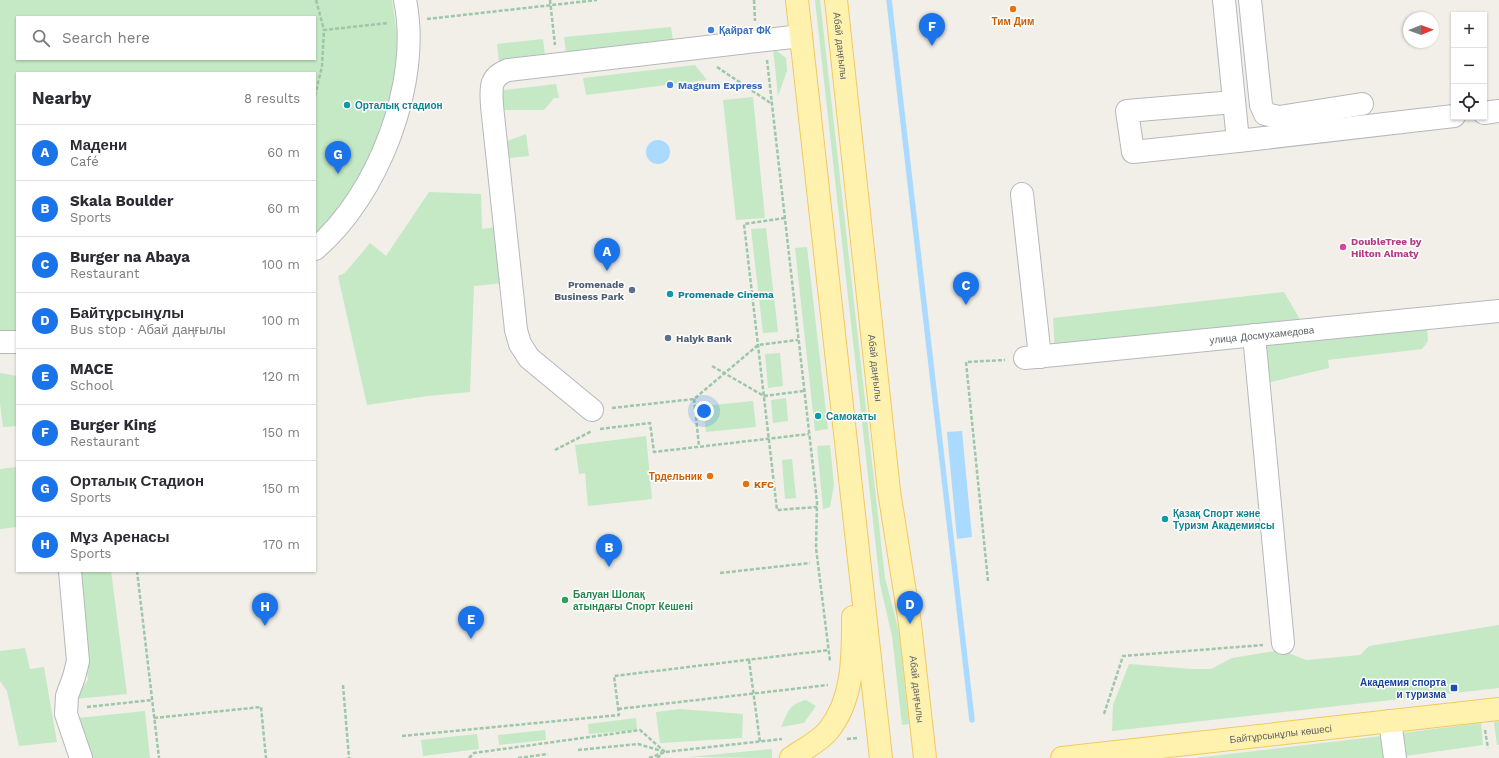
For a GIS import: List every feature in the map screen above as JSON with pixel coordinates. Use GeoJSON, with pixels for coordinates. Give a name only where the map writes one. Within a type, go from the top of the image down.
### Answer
{"type":"FeatureCollection","features":[{"type":"Feature","properties":{"kind":"main road"},"geometry":{"type":"LineString","coordinates":[[797,0],[881,758]]}},
{"type":"Feature","properties":{"kind":"main road","name":"Абай даңғылы"},"geometry":{"type":"LineString","coordinates":[[836,0],[890,492],[910,624],[925,758]]}},
{"type":"Feature","properties":{"kind":"main road"},"geometry":{"type":"LineString","coordinates":[[790,748],[827,732],[847,694],[853,660],[852,496]]}},
{"type":"Feature","properties":{"kind":"main road","name":"Байтұрсынұлы көшесі"},"geometry":{"type":"LineString","coordinates":[[1074,757],[1499,709]]}},
{"type":"Feature","properties":{"kind":"street"},"geometry":{"type":"LineString","coordinates":[[1224,0],[1238,141]]}},
{"type":"Feature","properties":{"kind":"street"},"geometry":{"type":"LineString","coordinates":[[1250,0],[1261,105],[1265,114],[1279,117],[1362,104]]}},
{"type":"Feature","properties":{"kind":"street"},"geometry":{"type":"LineString","coordinates":[[316,248],[339,225],[354,205],[369,180],[395,123],[403,95],[407,71],[400,15]]}},
{"type":"Feature","properties":{"kind":"street"},"geometry":{"type":"LineString","coordinates":[[592,410],[529,358],[520,344],[516,330],[493,113],[491,92],[494,79],[498,74],[508,70],[801,36]]}},
{"type":"Feature","properties":{"kind":"street"},"geometry":{"type":"LineString","coordinates":[[1234,102],[1128,111],[1133,152],[1451,116]]}},
{"type":"Feature","properties":{"kind":"street"},"geometry":{"type":"LineString","coordinates":[[1487,113],[1499,111]]}},
{"type":"Feature","properties":{"kind":"street"},"geometry":{"type":"LineString","coordinates":[[1022,194],[1033,358]]}},
{"type":"Feature","properties":{"kind":"street","name":"улица Досмухамедова"},"geometry":{"type":"LineString","coordinates":[[1033,358],[1499,311]]}},
{"type":"Feature","properties":{"kind":"street"},"geometry":{"type":"LineString","coordinates":[[1254,335],[1283,643]]}},
{"type":"Feature","properties":{"kind":"street"},"geometry":{"type":"LineString","coordinates":[[0,342],[16,342]]}},
{"type":"Feature","properties":{"kind":"street"},"geometry":{"type":"LineString","coordinates":[[70,572],[78,661],[67,696],[66,709],[72,734],[81,758]]}},
{"type":"Feature","properties":{"kind":"street"},"geometry":{"type":"LineString","coordinates":[[1390,721],[1395,758]]}},
{"type":"Feature","properties":{"kind":"path"},"geometry":{"type":"LineString","coordinates":[[316,0],[324,30],[322,66],[316,92]]}},
{"type":"Feature","properties":{"kind":"path"},"geometry":{"type":"LineString","coordinates":[[550,0],[556,64]]}},
{"type":"Feature","properties":{"kind":"path"},"geometry":{"type":"LineString","coordinates":[[324,30],[400,15],[551,5],[597,0]]}},
{"type":"Feature","properties":{"kind":"path"},"geometry":{"type":"LineString","coordinates":[[765,40],[817,507],[816,548],[830,664]]}},
{"type":"Feature","properties":{"kind":"path"},"geometry":{"type":"LineString","coordinates":[[715,66],[772,104]]}},
{"type":"Feature","properties":{"kind":"path"},"geometry":{"type":"LineString","coordinates":[[785,218],[744,224],[778,510],[817,507]]}},
{"type":"Feature","properties":{"kind":"path"},"geometry":{"type":"LineString","coordinates":[[592,410],[694,399],[758,344],[798,340]]}},
{"type":"Feature","properties":{"kind":"path"},"geometry":{"type":"LineString","coordinates":[[988,581],[966,362],[1033,358]]}},
{"type":"Feature","properties":{"kind":"path"},"geometry":{"type":"LineString","coordinates":[[712,366],[764,396],[804,391]]}},
{"type":"Feature","properties":{"kind":"path"},"geometry":{"type":"LineString","coordinates":[[694,399],[699,446]]}},
{"type":"Feature","properties":{"kind":"path"},"geometry":{"type":"LineString","coordinates":[[555,450],[594,430],[650,423],[654,452],[809,434]]}},
{"type":"Feature","properties":{"kind":"path"},"geometry":{"type":"LineString","coordinates":[[720,573],[810,563]]}},
{"type":"Feature","properties":{"kind":"path"},"geometry":{"type":"LineString","coordinates":[[137,572],[159,758]]}},
{"type":"Feature","properties":{"kind":"path"},"geometry":{"type":"LineString","coordinates":[[1104,714],[1123,656],[1283,643]]}},
{"type":"Feature","properties":{"kind":"path"},"geometry":{"type":"LineString","coordinates":[[402,736],[619,715],[614,676],[828,650]]}},
{"type":"Feature","properties":{"kind":"path"},"geometry":{"type":"LineString","coordinates":[[749,660],[760,742]]}},
{"type":"Feature","properties":{"kind":"path"},"geometry":{"type":"LineString","coordinates":[[343,685],[350,758]]}},
{"type":"Feature","properties":{"kind":"path"},"geometry":{"type":"LineString","coordinates":[[618,709],[833,685]]}},
{"type":"Feature","properties":{"kind":"path"},"geometry":{"type":"LineString","coordinates":[[66,709],[152,700]]}},
{"type":"Feature","properties":{"kind":"path"},"geometry":{"type":"LineString","coordinates":[[154,718],[262,707],[266,758]]}},
{"type":"Feature","properties":{"kind":"path"},"geometry":{"type":"LineString","coordinates":[[1484,726],[1488,748]]}},
{"type":"Feature","properties":{"kind":"path"},"geometry":{"type":"LineString","coordinates":[[469,758],[474,753],[640,730],[665,752]]}},
{"type":"Feature","properties":{"kind":"path"},"geometry":{"type":"LineString","coordinates":[[649,758],[665,752],[760,742],[790,748]]}},
{"type":"Feature","properties":{"kind":"path"},"geometry":{"type":"LineString","coordinates":[[578,750],[638,744],[665,752]]}},
{"type":"Feature","properties":{"kind":"path"},"geometry":{"type":"LineString","coordinates":[[657,758],[665,752]]}},
{"type":"Feature","properties":{"kind":"path"},"geometry":{"type":"LineString","coordinates":[[518,758],[548,754]]}},
{"type":"Feature","properties":{"kind":"green space","name":"Орталық стадион"},"geometry":{"type":"Polygon","coordinates":[[[0,0],[392,0],[397,35],[397,58],[393,91],[383,123],[369,159],[354,189],[316,238],[316,72],[16,72],[16,336],[0,336],[0,0]]]}},
{"type":"Feature","properties":{"kind":"green space"},"geometry":{"type":"Polygon","coordinates":[[[815,0],[820,0],[885,578],[899,632],[909,724],[902,725],[892,636],[880,584],[815,0]]]}},
{"type":"Feature","properties":{"kind":"green space"},"geometry":{"type":"Polygon","coordinates":[[[671,27],[673,41],[566,53],[564,37],[671,27]]]}},
{"type":"Feature","properties":{"kind":"green space"},"geometry":{"type":"Polygon","coordinates":[[[543,39],[545,56],[499,61],[497,44],[543,39]]]}},
{"type":"Feature","properties":{"kind":"green space"},"geometry":{"type":"Polygon","coordinates":[[[773,48],[786,58],[787,71],[778,96],[773,48]]]}},
{"type":"Feature","properties":{"kind":"green space"},"geometry":{"type":"Polygon","coordinates":[[[695,65],[707,80],[586,95],[583,78],[695,65]]]}},
{"type":"Feature","properties":{"kind":"green space"},"geometry":{"type":"Polygon","coordinates":[[[556,84],[559,98],[554,98],[544,110],[500,110],[497,91],[556,84]]]}},
{"type":"Feature","properties":{"kind":"green space"},"geometry":{"type":"Polygon","coordinates":[[[753,97],[765,218],[736,220],[723,100],[753,97]]]}},
{"type":"Feature","properties":{"kind":"green space"},"geometry":{"type":"Polygon","coordinates":[[[526,134],[529,156],[509,158],[507,141],[526,134]]]}},
{"type":"Feature","properties":{"kind":"green space"},"geometry":{"type":"Polygon","coordinates":[[[429,192],[481,194],[482,229],[496,227],[504,283],[474,286],[470,392],[428,396],[367,405],[338,276],[345,273],[370,243],[386,256],[429,192]]]}},
{"type":"Feature","properties":{"kind":"green space"},"geometry":{"type":"Polygon","coordinates":[[[766,228],[778,332],[763,333],[751,229],[766,228]]]}},
{"type":"Feature","properties":{"kind":"green space"},"geometry":{"type":"Polygon","coordinates":[[[807,247],[828,429],[815,431],[795,248],[807,247]]]}},
{"type":"Feature","properties":{"kind":"green space"},"geometry":{"type":"Polygon","coordinates":[[[1284,292],[1301,321],[1427,328],[1428,341],[1422,349],[1328,360],[1329,368],[1259,385],[1254,335],[1055,355],[1053,318],[1284,292]]]}},
{"type":"Feature","properties":{"kind":"green space"},"geometry":{"type":"Polygon","coordinates":[[[780,353],[783,386],[768,388],[765,354],[780,353]]]}},
{"type":"Feature","properties":{"kind":"green space"},"geometry":{"type":"Polygon","coordinates":[[[0,373],[16,376],[16,426],[3,427],[0,403],[0,373]]]}},
{"type":"Feature","properties":{"kind":"green space"},"geometry":{"type":"Polygon","coordinates":[[[786,398],[788,421],[773,423],[771,400],[786,398]]]}},
{"type":"Feature","properties":{"kind":"green space"},"geometry":{"type":"Polygon","coordinates":[[[753,401],[756,427],[706,432],[703,406],[753,401]]]}},
{"type":"Feature","properties":{"kind":"green space"},"geometry":{"type":"Polygon","coordinates":[[[646,436],[652,499],[588,506],[585,473],[579,474],[575,445],[646,436]]]}},
{"type":"Feature","properties":{"kind":"green space"},"geometry":{"type":"Polygon","coordinates":[[[830,445],[834,485],[830,507],[823,509],[817,446],[830,445]]]}},
{"type":"Feature","properties":{"kind":"green space"},"geometry":{"type":"Polygon","coordinates":[[[792,459],[796,498],[785,499],[782,460],[792,459]]]}},
{"type":"Feature","properties":{"kind":"green space"},"geometry":{"type":"Polygon","coordinates":[[[16,467],[16,527],[0,529],[0,469],[16,467]]]}},
{"type":"Feature","properties":{"kind":"green space"},"geometry":{"type":"Polygon","coordinates":[[[77,572],[111,572],[127,694],[75,699],[88,680],[77,572]]]}},
{"type":"Feature","properties":{"kind":"green space"},"geometry":{"type":"Polygon","coordinates":[[[1499,625],[1499,688],[1112,731],[1113,705],[1129,664],[1191,669],[1211,669],[1232,658],[1281,650],[1306,660],[1360,655],[1369,646],[1499,625]]]}},
{"type":"Feature","properties":{"kind":"green space"},"geometry":{"type":"Polygon","coordinates":[[[25,648],[30,669],[44,667],[57,742],[19,746],[7,691],[0,681],[0,651],[25,648]]]}},
{"type":"Feature","properties":{"kind":"green space"},"geometry":{"type":"Polygon","coordinates":[[[806,700],[816,706],[804,723],[781,727],[792,706],[806,700]]]}},
{"type":"Feature","properties":{"kind":"green space"},"geometry":{"type":"Polygon","coordinates":[[[680,709],[743,714],[742,738],[660,743],[656,712],[680,709]]]}},
{"type":"Feature","properties":{"kind":"green space"},"geometry":{"type":"Polygon","coordinates":[[[145,711],[150,758],[90,758],[78,718],[145,711]]]}},
{"type":"Feature","properties":{"kind":"green space"},"geometry":{"type":"Polygon","coordinates":[[[636,718],[637,730],[589,734],[588,724],[636,718]]]}},
{"type":"Feature","properties":{"kind":"green space"},"geometry":{"type":"Polygon","coordinates":[[[1499,721],[1499,745],[1497,745],[1494,722],[1499,721]]]}},
{"type":"Feature","properties":{"kind":"green space"},"geometry":{"type":"Polygon","coordinates":[[[1481,723],[1483,745],[1405,756],[1402,733],[1481,723]]]}},
{"type":"Feature","properties":{"kind":"green space"},"geometry":{"type":"Polygon","coordinates":[[[545,730],[546,740],[499,745],[498,735],[545,730]]]}},
{"type":"Feature","properties":{"kind":"green space"},"geometry":{"type":"Polygon","coordinates":[[[477,734],[479,749],[423,756],[421,740],[477,734]]]}},
{"type":"Feature","properties":{"kind":"green space"},"geometry":{"type":"Polygon","coordinates":[[[1382,736],[1385,758],[1195,758],[1382,736]]]}},
{"type":"Feature","properties":{"kind":"green space"},"geometry":{"type":"Polygon","coordinates":[[[772,749],[772,758],[689,757],[772,749]]]}},
{"type":"Feature","properties":{"kind":"water"},"geometry":{"type":"Polygon","coordinates":[[[658,140],[666,144],[670,152],[666,160],[658,164],[650,160],[646,152],[650,144],[658,140]]]}},
{"type":"Feature","properties":{"kind":"water"},"geometry":{"type":"Polygon","coordinates":[[[962,431],[972,537],[957,539],[947,432],[962,431]]]}},
{"type":"Feature","properties":{"kind":"waterway"},"geometry":{"type":"LineString","coordinates":[[889,0],[972,720]]}},
{"type":"Feature","properties":{"kind":"place","name":"Тим Дим"},"geometry":{"type":"Point","coordinates":[1013,9]}},
{"type":"Feature","properties":{"kind":"place","name":"Қайрат ФК"},"geometry":{"type":"Point","coordinates":[711,30]}},
{"type":"Feature","properties":{"kind":"place","name":"Burger King"},"geometry":{"type":"Point","coordinates":[932,46]}},
{"type":"Feature","properties":{"kind":"place","name":"Magnum Express"},"geometry":{"type":"Point","coordinates":[670,85]}},
{"type":"Feature","properties":{"kind":"place","name":"Орталық стадион"},"geometry":{"type":"Point","coordinates":[347,105]}},
{"type":"Feature","properties":{"kind":"place","name":"Орталық Стадион"},"geometry":{"type":"Point","coordinates":[338,174]}},
{"type":"Feature","properties":{"kind":"place","name":"DoubleTree by Hilton Almaty"},"geometry":{"type":"Point","coordinates":[1343,247]}},
{"type":"Feature","properties":{"kind":"place","name":"Мадени"},"geometry":{"type":"Point","coordinates":[607,271]}},
{"type":"Feature","properties":{"kind":"place","name":"Promenade Business Park"},"geometry":{"type":"Point","coordinates":[632,290]}},
{"type":"Feature","properties":{"kind":"place","name":"Promenade Cinema"},"geometry":{"type":"Point","coordinates":[670,294]}},
{"type":"Feature","properties":{"kind":"place","name":"Burger na Abaya"},"geometry":{"type":"Point","coordinates":[966,305]}},
{"type":"Feature","properties":{"kind":"place","name":"Halyk Bank"},"geometry":{"type":"Point","coordinates":[668,338]}},
{"type":"Feature","properties":{"kind":"place","name":"Самокаты"},"geometry":{"type":"Point","coordinates":[818,416]}},
{"type":"Feature","properties":{"kind":"place","name":"Трдельник"},"geometry":{"type":"Point","coordinates":[710,476]}},
{"type":"Feature","properties":{"kind":"place","name":"KFC"},"geometry":{"type":"Point","coordinates":[746,484]}},
{"type":"Feature","properties":{"kind":"place","name":"Қазақ Спорт және Туризм Академиясы"},"geometry":{"type":"Point","coordinates":[1165,519]}},
{"type":"Feature","properties":{"kind":"place","name":"Skala Boulder"},"geometry":{"type":"Point","coordinates":[609,567]}},
{"type":"Feature","properties":{"kind":"place","name":"Балуан Шолақ атындағы Спорт Кешені"},"geometry":{"type":"Point","coordinates":[565,600]}},
{"type":"Feature","properties":{"kind":"place","name":"Байтұрсынұлы"},"geometry":{"type":"Point","coordinates":[910,624]}},
{"type":"Feature","properties":{"kind":"place","name":"Мұз Аренасы"},"geometry":{"type":"Point","coordinates":[265,626]}},
{"type":"Feature","properties":{"kind":"place","name":"MACE"},"geometry":{"type":"Point","coordinates":[471,639]}},
{"type":"Feature","properties":{"kind":"place","name":"Академия спорта и туризма"},"geometry":{"type":"Point","coordinates":[1454,688]}}]}
